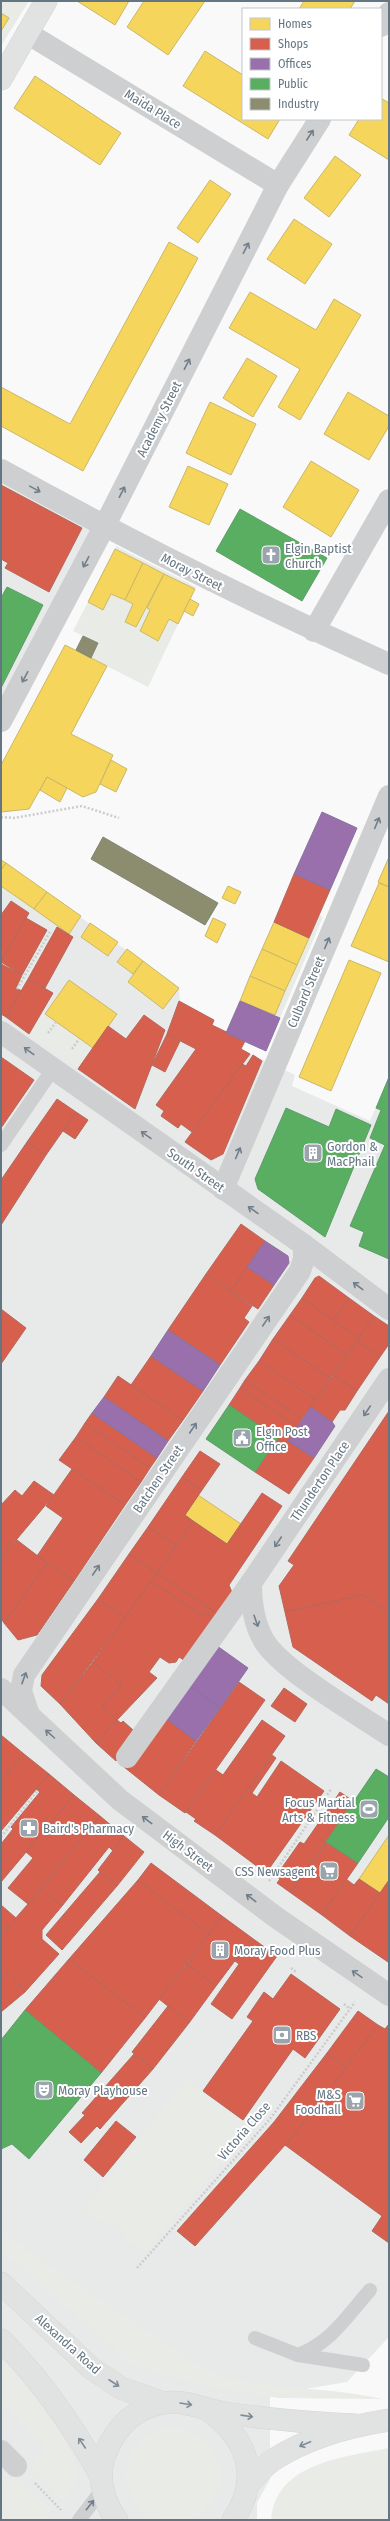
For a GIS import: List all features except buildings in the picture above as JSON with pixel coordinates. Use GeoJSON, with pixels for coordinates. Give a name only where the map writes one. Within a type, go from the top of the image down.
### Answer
{"type":"FeatureCollection","features":[{"type":"Feature","properties":{"kind":"main road"},"geometry":{"type":"LineString","coordinates":[[1,79],[46,1]]}},
{"type":"Feature","properties":{"kind":"main road","name":"Alexandra Road"},"geometry":{"type":"LineString","coordinates":[[1,2283],[91,2368],[121,2388],[164,2403]]}},
{"type":"Feature","properties":{"kind":"main road"},"geometry":{"type":"LineString","coordinates":[[1,2340],[14,2352],[63,2415],[102,2483],[110,2510],[117,2520]]}},
{"type":"Feature","properties":{"kind":"main road","name":"Alexandra Road"},"geometry":{"type":"LineString","coordinates":[[102,2483],[104,2456],[112,2437],[126,2421],[144,2409],[164,2403],[186,2403],[208,2410],[279,2421],[355,2425],[389,2420]]}},
{"type":"Feature","properties":{"kind":"main road","name":"Alexandra Road"},"geometry":{"type":"LineString","coordinates":[[208,2410],[226,2423],[239,2441],[247,2462],[246,2502]]}},
{"type":"Feature","properties":{"kind":"main road","name":"Alexandra Road"},"geometry":{"type":"LineString","coordinates":[[233,2520],[272,2461],[304,2444],[355,2425]]}},
{"type":"Feature","properties":{"kind":"street"},"geometry":{"type":"LineString","coordinates":[[382,24],[389,13]]}},
{"type":"Feature","properties":{"kind":"street","name":"Maida Place"},"geometry":{"type":"LineString","coordinates":[[27,33],[278,185]]}},
{"type":"Feature","properties":{"kind":"street","name":"Academy Street"},"geometry":{"type":"LineString","coordinates":[[1,722],[104,527],[278,185],[319,120]]}},
{"type":"Feature","properties":{"kind":"street","name":"Moray Street"},"geometry":{"type":"LineString","coordinates":[[1,470],[104,527],[314,631],[389,664]]}},
{"type":"Feature","properties":{"kind":"street"},"geometry":{"type":"LineString","coordinates":[[314,631],[389,500]]}},
{"type":"Feature","properties":{"kind":"street","name":"Culbard Street"},"geometry":{"type":"LineString","coordinates":[[223,1189],[384,795]]}},
{"type":"Feature","properties":{"kind":"street","name":"South Street"},"geometry":{"type":"LineString","coordinates":[[1,1032],[385,1303]]}},
{"type":"Feature","properties":{"kind":"street","name":"Batchen Street"},"geometry":{"type":"LineString","coordinates":[[29,1715],[21,1691],[24,1675],[300,1272],[304,1259],[304,1245]]}},
{"type":"Feature","properties":{"kind":"street","name":"Thunderton Place"},"geometry":{"type":"LineString","coordinates":[[127,1757],[251,1583],[389,1379]]}},
{"type":"Feature","properties":{"kind":"street"},"geometry":{"type":"LineString","coordinates":[[251,1583],[252,1610],[263,1640],[292,1669],[389,1735]]}},
{"type":"Feature","properties":{"kind":"street","name":"High Street"},"geometry":{"type":"LineString","coordinates":[[1,1689],[120,1800],[277,1918],[389,1996]]}},
{"type":"Feature","properties":{"kind":"lane"},"geometry":{"type":"LineString","coordinates":[[1,1145],[53,1069]]}},
{"type":"Feature","properties":{"kind":"lane"},"geometry":{"type":"LineString","coordinates":[[298,2355],[315,2348],[330,2337],[370,2290]]}},
{"type":"Feature","properties":{"kind":"lane"},"geometry":{"type":"LineString","coordinates":[[255,2338],[298,2355],[363,2365]]}},
{"type":"Feature","properties":{"kind":"lane"},"geometry":{"type":"LineString","coordinates":[[79,2520],[102,2483]]}},
{"type":"Feature","properties":{"kind":"path"},"geometry":{"type":"LineString","coordinates":[[1,817],[14,818],[82,806],[119,818]]}},
{"type":"Feature","properties":{"kind":"path"},"geometry":{"type":"LineString","coordinates":[[17,989],[50,932]]}},
{"type":"Feature","properties":{"kind":"path"},"geometry":{"type":"LineString","coordinates":[[268,1881],[331,1789]]}},
{"type":"Feature","properties":{"kind":"path"},"geometry":{"type":"LineString","coordinates":[[1,1836],[38,1790]]}},
{"type":"Feature","properties":{"kind":"path"},"geometry":{"type":"LineString","coordinates":[[291,1968],[296,1972]]}},
{"type":"Feature","properties":{"kind":"path","name":"Victoria Close"},"geometry":{"type":"LineString","coordinates":[[137,2268],[270,2118],[358,1999]]}},
{"type":"Feature","properties":{"kind":"path"},"geometry":{"type":"LineString","coordinates":[[344,2004],[350,2009]]}},
{"type":"Feature","properties":{"kind":"path"},"geometry":{"type":"LineString","coordinates":[[6,2459],[56,2503],[65,2516]]}},
{"type":"Feature","properties":{"kind":"shaded area"},"geometry":{"type":"Polygon","coordinates":[[[1,1],[29,1],[1,46],[1,1]]]}},
{"type":"Feature","properties":{"kind":"shaded area"},"geometry":{"type":"Polygon","coordinates":[[[1,477],[96,530],[1,715],[1,477]]]}},
{"type":"Feature","properties":{"kind":"shaded area"},"geometry":{"type":"Polygon","coordinates":[[[116,546],[196,587],[195,589],[115,549],[116,546]]]}},
{"type":"Feature","properties":{"kind":"shaded area"},"geometry":{"type":"Polygon","coordinates":[[[111,594],[133,604],[125,622],[135,627],[147,608],[150,610],[140,631],[158,640],[169,619],[178,624],[148,687],[91,658],[98,643],[73,631],[88,602],[103,610],[111,594]]]}},
{"type":"Feature","properties":{"kind":"shaded area"},"geometry":{"type":"Polygon","coordinates":[[[1,860],[179,988],[180,1001],[214,1020],[212,1025],[226,1033],[241,1049],[295,1075],[292,1086],[370,1121],[389,1077],[389,2337],[347,2382],[270,2395],[270,2479],[257,2503],[257,2520],[1,2520],[1,860]]]}},
{"type":"Feature","properties":{"kind":"shaded area"},"geometry":{"type":"Polygon","coordinates":[[[318,915],[323,917],[280,1018],[275,1015],[318,915]]]}},
{"type":"Feature","properties":{"kind":"shaded area"},"geometry":{"type":"Polygon","coordinates":[[[42,1012],[93,1048],[78,1069],[29,1034],[42,1012]]]}},
{"type":"Feature","properties":{"kind":"shaded area"},"geometry":{"type":"Polygon","coordinates":[[[186,2079],[252,2128],[145,2252],[125,2238],[124,2232],[112,2223],[105,2224],[84,2210],[186,2079]]]}},
{"type":"Feature","properties":{"kind":"shaded area"},"geometry":{"type":"Polygon","coordinates":[[[1,2232],[206,2371],[228,2378],[249,2382],[338,2392],[382,2399],[278,2398],[214,2387],[154,2372],[129,2362],[24,2269],[1,2254],[1,2232]]]}},
{"type":"Feature","properties":{"kind":"shaded area"},"geometry":{"type":"Polygon","coordinates":[[[1,2358],[33,2395],[67,2444],[73,2458],[76,2474],[75,2483],[69,2495],[63,2502],[29,2467],[47,2450],[1,2402],[1,2358]]]}},
{"type":"Feature","properties":{"kind":"shaded area"},"geometry":{"type":"Polygon","coordinates":[[[173,2428],[191,2432],[206,2442],[216,2457],[220,2475],[216,2493],[206,2508],[191,2518],[173,2522],[155,2518],[140,2508],[130,2493],[126,2475],[130,2457],[140,2442],[155,2432],[173,2428]]]}},
{"type":"Feature","properties":{"kind":"shaded area"},"geometry":{"type":"Polygon","coordinates":[[[389,2448],[389,2520],[271,2520],[276,2501],[285,2486],[299,2474],[334,2459],[389,2448]]]}},
{"type":"Feature","properties":{"kind":"shaded area"},"geometry":{"type":"Polygon","coordinates":[[[13,2475],[50,2508],[50,2516],[46,2520],[1,2520],[1,2485],[13,2475]]]}},
{"type":"Feature","properties":{"kind":"place","name":"Elgin Baptist Church"},"geometry":{"type":"Point","coordinates":[271,555]}},
{"type":"Feature","properties":{"kind":"place","name":"Gordon & MacPhail"},"geometry":{"type":"Point","coordinates":[313,1153]}},
{"type":"Feature","properties":{"kind":"place","name":"Elgin Post Office"},"geometry":{"type":"Point","coordinates":[242,1438]}},
{"type":"Feature","properties":{"kind":"place","name":"Focus Martial Arts & Fitness"},"geometry":{"type":"Point","coordinates":[369,1809]}},
{"type":"Feature","properties":{"kind":"place","name":"Baird's Pharmacy"},"geometry":{"type":"Point","coordinates":[29,1828]}},
{"type":"Feature","properties":{"kind":"place","name":"CSS Newsagent"},"geometry":{"type":"Point","coordinates":[329,1871]}},
{"type":"Feature","properties":{"kind":"place","name":"Moray Food Plus"},"geometry":{"type":"Point","coordinates":[220,1950]}},
{"type":"Feature","properties":{"kind":"place","name":"RBS"},"geometry":{"type":"Point","coordinates":[282,2035]}},
{"type":"Feature","properties":{"kind":"place","name":"Moray Playhouse"},"geometry":{"type":"Point","coordinates":[44,2090]}},
{"type":"Feature","properties":{"kind":"place","name":"M&S Foodhall"},"geometry":{"type":"Point","coordinates":[355,2101]}}]}
